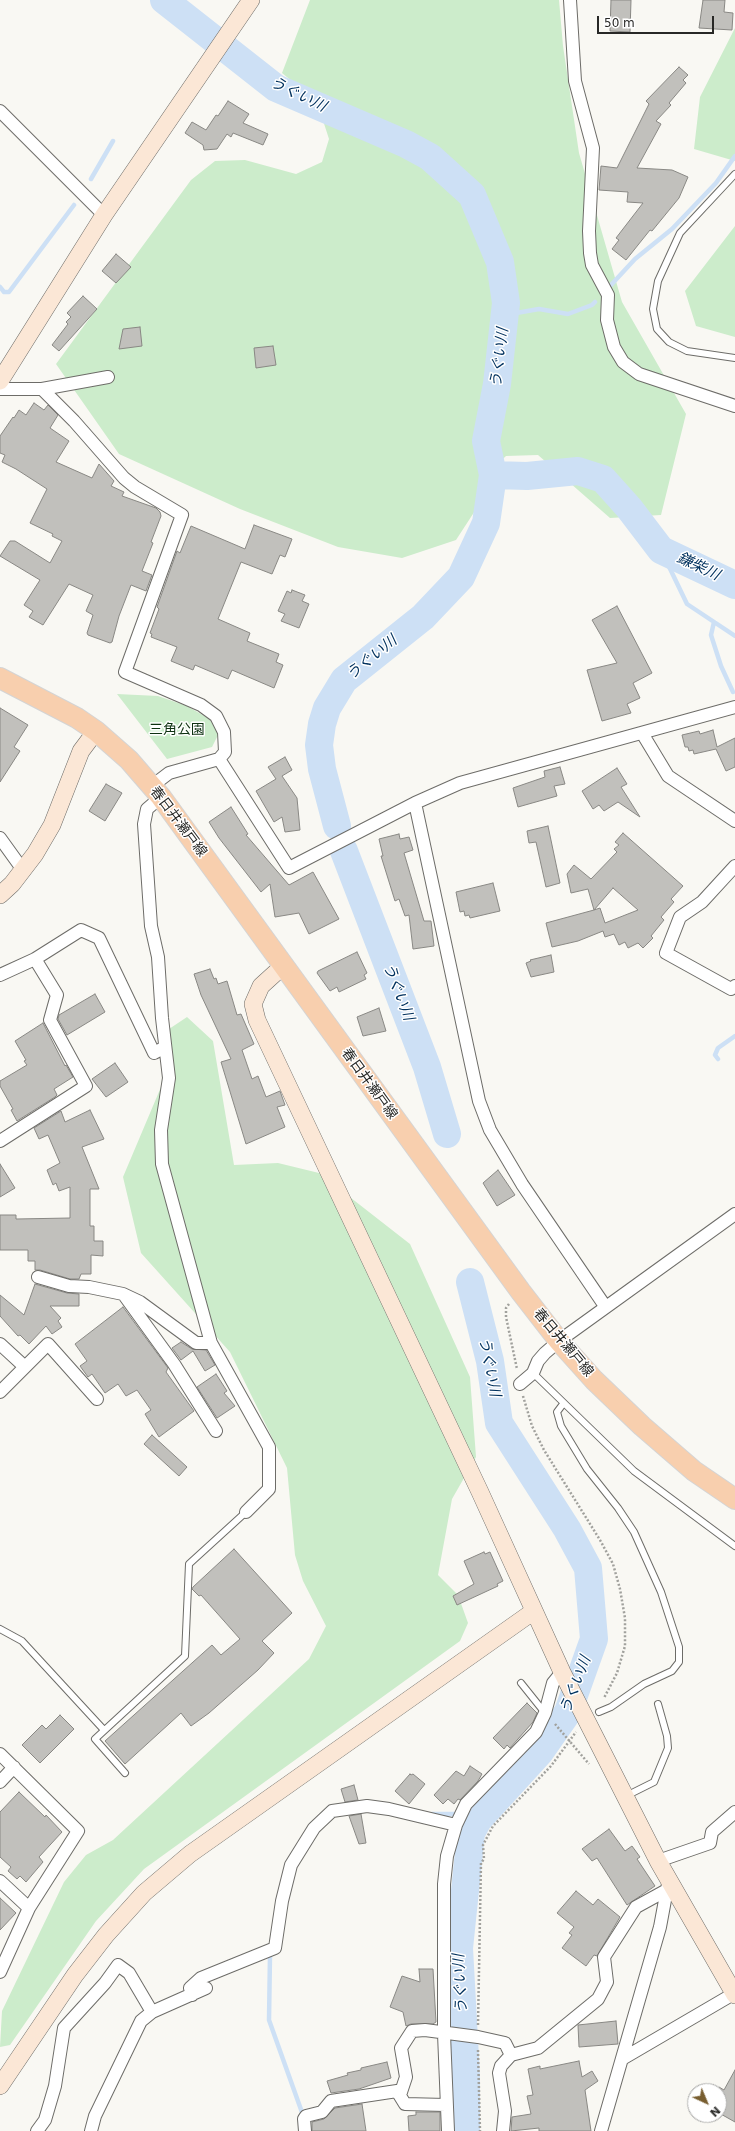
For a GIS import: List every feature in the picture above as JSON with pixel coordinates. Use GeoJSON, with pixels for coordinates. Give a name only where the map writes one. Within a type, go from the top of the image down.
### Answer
{"type":"FeatureCollection","features":[{"type":"Feature","properties":{"kind":"main road","name":"春日井瀬戸線"},"geometry":{"type":"LineString","coordinates":[[0,678],[54,704],[96,731],[126,757],[156,791],[521,1292],[559,1341],[594,1380],[642,1426],[694,1471],[735,1499]]}},
{"type":"Feature","properties":{"kind":"street"},"geometry":{"type":"LineString","coordinates":[[0,381],[104,215],[251,0]]}},
{"type":"Feature","properties":{"kind":"street"},"geometry":{"type":"LineString","coordinates":[[570,0],[575,81],[593,148],[588,231],[590,253],[592,265],[608,296],[607,320],[614,347],[623,362],[639,374],[735,406]]}},
{"type":"Feature","properties":{"kind":"street"},"geometry":{"type":"LineString","coordinates":[[0,111],[104,215]]}},
{"type":"Feature","properties":{"kind":"street"},"geometry":{"type":"LineString","coordinates":[[0,389],[42,388],[108,377]]}},
{"type":"Feature","properties":{"kind":"street"},"geometry":{"type":"LineString","coordinates":[[42,388],[124,478],[135,487],[182,515],[125,672],[201,705],[216,716],[224,732],[225,752],[218,759],[169,773],[156,791],[148,809],[144,824],[151,926],[158,957],[165,1047],[170,1078],[161,1130],[162,1164],[211,1343],[269,1447],[269,1489],[246,1512]]}},
{"type":"Feature","properties":{"kind":"street"},"geometry":{"type":"LineString","coordinates":[[218,759],[289,868],[415,803],[460,783],[735,707]]}},
{"type":"Feature","properties":{"kind":"street"},"geometry":{"type":"LineString","coordinates":[[0,895],[12,884],[23,870],[35,854],[52,826],[81,751],[96,731]]}},
{"type":"Feature","properties":{"kind":"street"},"geometry":{"type":"LineString","coordinates":[[642,733],[668,776],[735,821]]}},
{"type":"Feature","properties":{"kind":"street"},"geometry":{"type":"LineString","coordinates":[[415,803],[479,1101],[490,1130],[529,1195],[605,1306]]}},
{"type":"Feature","properties":{"kind":"street"},"geometry":{"type":"LineString","coordinates":[[0,838],[23,870]]}},
{"type":"Feature","properties":{"kind":"street"},"geometry":{"type":"LineString","coordinates":[[735,866],[702,902],[680,918],[666,953],[731,989],[735,986]]}},
{"type":"Feature","properties":{"kind":"street"},"geometry":{"type":"LineString","coordinates":[[0,975],[35,959],[81,930],[99,938],[154,1053],[165,1047]]}},
{"type":"Feature","properties":{"kind":"street"},"geometry":{"type":"LineString","coordinates":[[0,1141],[17,1132],[86,1086],[50,1020],[58,995],[35,959]]}},
{"type":"Feature","properties":{"kind":"street"},"geometry":{"type":"LineString","coordinates":[[283,966],[261,986],[253,1004],[257,1020],[562,1672],[593,1716],[625,1797],[658,1861],[668,1885],[735,1994],[622,2059]]}},
{"type":"Feature","properties":{"kind":"street"},"geometry":{"type":"LineString","coordinates":[[520,1384],[533,1373],[538,1360],[559,1341],[605,1306],[735,1214]]}},
{"type":"Feature","properties":{"kind":"street"},"geometry":{"type":"LineString","coordinates":[[38,1277],[68,1286],[123,1294],[140,1302],[196,1343],[211,1343]]}},
{"type":"Feature","properties":{"kind":"street"},"geometry":{"type":"LineString","coordinates":[[123,1294],[174,1364],[216,1432]]}},
{"type":"Feature","properties":{"kind":"street"},"geometry":{"type":"LineString","coordinates":[[0,1344],[25,1367]]}},
{"type":"Feature","properties":{"kind":"street"},"geometry":{"type":"LineString","coordinates":[[0,1392],[48,1344],[97,1399]]}},
{"type":"Feature","properties":{"kind":"street"},"geometry":{"type":"LineString","coordinates":[[0,2086],[46,2017],[106,1935],[144,1893],[190,1854],[534,1611]]}},
{"type":"Feature","properties":{"kind":"street"},"geometry":{"type":"LineString","coordinates":[[448,2131],[444,2034],[444,1884],[446,1856],[456,1825],[466,1804],[536,1732],[544,1713],[553,1683],[562,1672]]}},
{"type":"Feature","properties":{"kind":"street"},"geometry":{"type":"LineString","coordinates":[[0,1754],[78,1831],[29,1908],[0,1972]]}},
{"type":"Feature","properties":{"kind":"street"},"geometry":{"type":"LineString","coordinates":[[0,1782],[14,1767]]}},
{"type":"Feature","properties":{"kind":"street"},"geometry":{"type":"LineString","coordinates":[[192,1995],[190,1988],[201,1978],[238,1961],[275,1948],[282,1901],[291,1865],[314,1828],[332,1811],[367,1806],[389,1809],[456,1825]]}},
{"type":"Feature","properties":{"kind":"street"},"geometry":{"type":"LineString","coordinates":[[658,1861],[710,1843],[712,1832],[735,1812]]}},
{"type":"Feature","properties":{"kind":"street"},"geometry":{"type":"LineString","coordinates":[[0,1881],[29,1908]]}},
{"type":"Feature","properties":{"kind":"street"},"geometry":{"type":"LineString","coordinates":[[502,2131],[504,2111],[499,2073],[500,2066],[511,2055],[538,2048],[598,1999],[607,1982],[604,1957],[636,1907],[668,1885]]}},
{"type":"Feature","properties":{"kind":"street"},"geometry":{"type":"LineString","coordinates":[[601,2131],[660,1927],[668,1885]]}},
{"type":"Feature","properties":{"kind":"street"},"geometry":{"type":"LineString","coordinates":[[37,2131],[44,2120],[55,2086],[64,2028],[105,1983],[118,1965],[129,1973],[152,2012]]}},
{"type":"Feature","properties":{"kind":"street"},"geometry":{"type":"LineString","coordinates":[[91,2131],[95,2116],[141,2021],[152,2012],[206,1988]]}},
{"type":"Feature","properties":{"kind":"street"},"geometry":{"type":"LineString","coordinates":[[46,2017],[64,2028]]}},
{"type":"Feature","properties":{"kind":"street"},"geometry":{"type":"LineString","coordinates":[[305,2131],[303,2123],[306,2116],[322,2112],[331,2101],[397,2091],[400,2092],[406,2077],[401,2048],[412,2031],[425,2030],[444,2034],[478,2037],[505,2043],[511,2055]]}},
{"type":"Feature","properties":{"kind":"street"},"geometry":{"type":"LineString","coordinates":[[397,2091],[405,2104],[446,2105]]}},
{"type":"Feature","properties":{"kind":"lane"},"geometry":{"type":"LineString","coordinates":[[735,174],[680,233],[658,280],[653,309],[657,329],[669,342],[687,351],[735,358]]}},
{"type":"Feature","properties":{"kind":"lane"},"geometry":{"type":"LineString","coordinates":[[533,1373],[563,1404],[634,1471],[735,1546]]}},
{"type":"Feature","properties":{"kind":"lane"},"geometry":{"type":"LineString","coordinates":[[563,1404],[557,1412],[561,1426],[587,1469],[606,1492],[634,1532],[661,1592],[679,1647],[679,1662],[672,1671],[644,1684],[611,1707],[593,1716]]}},
{"type":"Feature","properties":{"kind":"lane"},"geometry":{"type":"LineString","coordinates":[[125,1773],[95,1739],[185,1656],[189,1564],[246,1512]]}},
{"type":"Feature","properties":{"kind":"lane"},"geometry":{"type":"LineString","coordinates":[[0,1629],[22,1641],[104,1730]]}},
{"type":"Feature","properties":{"kind":"lane"},"geometry":{"type":"LineString","coordinates":[[521,1683],[544,1713]]}},
{"type":"Feature","properties":{"kind":"lane"},"geometry":{"type":"LineString","coordinates":[[625,1797],[654,1782],[668,1748],[667,1736],[658,1704]]}},
{"type":"Feature","properties":{"kind":"path"},"geometry":{"type":"LineString","coordinates":[[480,2131],[478,2102],[478,2037],[481,1863],[484,1858],[483,1844],[493,1826],[551,1766],[569,1739],[593,1716],[617,1673],[625,1646],[624,1618],[620,1589],[613,1564],[544,1450],[532,1426],[520,1384],[506,1317],[506,1308],[511,1300],[521,1292]]}},
{"type":"Feature","properties":{"kind":"path"},"geometry":{"type":"LineString","coordinates":[[544,1713],[569,1739]]}},
{"type":"Feature","properties":{"kind":"green space"},"geometry":{"type":"Polygon","coordinates":[[[310,0],[559,0],[563,46],[579,153],[622,302],[686,414],[661,515],[610,518],[538,455],[506,456],[491,470],[484,497],[456,540],[402,558],[338,547],[240,509],[119,454],[56,364],[191,180],[215,161],[245,160],[296,174],[322,162],[329,139],[317,102],[282,73],[310,0]]]}},
{"type":"Feature","properties":{"kind":"green space"},"geometry":{"type":"Polygon","coordinates":[[[735,28],[735,161],[694,149],[700,97],[735,28]]]}},
{"type":"Feature","properties":{"kind":"green space"},"geometry":{"type":"Polygon","coordinates":[[[735,226],[735,337],[696,326],[685,291],[735,226]]]}},
{"type":"Feature","properties":{"kind":"green space","name":"三角公園"},"geometry":{"type":"Polygon","coordinates":[[[117,694],[158,696],[187,706],[213,721],[218,735],[212,747],[167,759],[117,694]]]}},
{"type":"Feature","properties":{"kind":"green space"},"geometry":{"type":"Polygon","coordinates":[[[187,1017],[213,1041],[234,1165],[278,1163],[319,1173],[410,1244],[470,1377],[476,1457],[452,1499],[438,1575],[458,1595],[468,1623],[460,1641],[144,1869],[96,1921],[10,2045],[0,2047],[2,2011],[64,1882],[86,1855],[113,1840],[309,1659],[326,1626],[303,1581],[295,1555],[287,1468],[230,1352],[141,1253],[123,1177],[161,1087],[169,1029],[187,1017]]]}},
{"type":"Feature","properties":{"kind":"building"},"geometry":{"type":"Polygon","coordinates":[[[611,0],[631,0],[630,32],[610,31],[611,0]]]}},
{"type":"Feature","properties":{"kind":"building"},"geometry":{"type":"Polygon","coordinates":[[[703,0],[725,0],[724,12],[733,13],[732,30],[699,28],[703,0]]]}},
{"type":"Feature","properties":{"kind":"building"},"geometry":{"type":"Polygon","coordinates":[[[679,67],[688,75],[683,80],[686,83],[669,103],[671,105],[656,121],[661,124],[637,168],[672,170],[688,177],[679,198],[652,231],[650,230],[626,260],[612,249],[619,240],[616,238],[643,203],[627,202],[628,192],[599,190],[601,166],[617,168],[649,104],[646,101],[679,67]]]}},
{"type":"Feature","properties":{"kind":"building"},"geometry":{"type":"Polygon","coordinates":[[[228,101],[249,114],[243,123],[268,134],[263,145],[233,133],[231,137],[227,134],[217,149],[204,150],[203,145],[185,133],[192,122],[206,130],[228,101]]]}},
{"type":"Feature","properties":{"kind":"building"},"geometry":{"type":"Polygon","coordinates":[[[116,254],[131,267],[116,283],[102,271],[116,254]]]}},
{"type":"Feature","properties":{"kind":"building"},"geometry":{"type":"Polygon","coordinates":[[[83,296],[97,309],[59,351],[52,345],[68,324],[66,322],[71,317],[67,313],[83,296]]]}},
{"type":"Feature","properties":{"kind":"building"},"geometry":{"type":"Polygon","coordinates":[[[140,327],[142,346],[119,349],[123,329],[140,327]]]}},
{"type":"Feature","properties":{"kind":"building"},"geometry":{"type":"Polygon","coordinates":[[[273,346],[276,365],[256,368],[254,348],[273,346]]]}},
{"type":"Feature","properties":{"kind":"building"},"geometry":{"type":"Polygon","coordinates":[[[34,403],[44,410],[48,405],[58,415],[50,428],[69,441],[56,462],[92,478],[99,464],[114,481],[111,486],[124,492],[122,496],[156,508],[160,512],[161,516],[151,542],[153,543],[142,571],[152,575],[146,591],[131,585],[119,616],[112,642],[110,643],[88,635],[87,633],[93,615],[86,611],[93,595],[69,584],[43,625],[29,617],[33,611],[24,605],[40,580],[0,556],[10,541],[15,541],[50,563],[62,541],[52,536],[53,534],[30,523],[47,489],[16,469],[2,462],[5,455],[0,453],[0,436],[19,410],[26,415],[34,403]]]}},
{"type":"Feature","properties":{"kind":"building"},"geometry":{"type":"Polygon","coordinates":[[[254,525],[292,539],[285,557],[280,555],[272,574],[241,562],[218,619],[250,633],[247,641],[279,654],[276,662],[283,665],[274,688],[232,670],[228,679],[195,665],[193,670],[171,661],[177,647],[151,637],[152,634],[150,633],[159,609],[157,607],[177,551],[180,553],[191,526],[245,549],[254,525]]]}},
{"type":"Feature","properties":{"kind":"building"},"geometry":{"type":"Polygon","coordinates":[[[292,590],[305,595],[302,601],[309,604],[299,628],[281,621],[285,614],[278,611],[287,591],[291,593],[292,590]]]}},
{"type":"Feature","properties":{"kind":"building"},"geometry":{"type":"Polygon","coordinates":[[[617,606],[652,673],[633,683],[640,698],[627,704],[631,713],[602,721],[587,670],[617,663],[592,620],[617,606]]]}},
{"type":"Feature","properties":{"kind":"building"},"geometry":{"type":"Polygon","coordinates":[[[0,708],[28,725],[14,747],[20,751],[0,782],[0,708]]]}},
{"type":"Feature","properties":{"kind":"building"},"geometry":{"type":"Polygon","coordinates":[[[713,730],[717,747],[735,738],[735,767],[726,771],[716,749],[694,754],[693,750],[689,751],[688,747],[685,747],[682,735],[699,731],[700,734],[713,730]]]}},
{"type":"Feature","properties":{"kind":"building"},"geometry":{"type":"Polygon","coordinates":[[[285,757],[292,770],[282,776],[297,798],[300,830],[285,832],[282,817],[274,822],[256,791],[276,779],[268,767],[285,757]]]}},
{"type":"Feature","properties":{"kind":"building"},"geometry":{"type":"Polygon","coordinates":[[[560,767],[565,784],[554,786],[557,796],[518,807],[513,788],[545,777],[544,771],[560,767]]]}},
{"type":"Feature","properties":{"kind":"building"},"geometry":{"type":"Polygon","coordinates":[[[617,768],[627,784],[621,787],[640,817],[618,802],[604,811],[599,805],[593,809],[582,791],[617,768]]]}},
{"type":"Feature","properties":{"kind":"building"},"geometry":{"type":"Polygon","coordinates":[[[106,784],[122,793],[105,821],[89,811],[106,784]]]}},
{"type":"Feature","properties":{"kind":"building"},"geometry":{"type":"Polygon","coordinates":[[[231,807],[248,834],[246,835],[289,885],[313,872],[339,919],[309,934],[299,913],[275,917],[270,884],[261,892],[219,838],[209,822],[231,807]]]}},
{"type":"Feature","properties":{"kind":"building"},"geometry":{"type":"Polygon","coordinates":[[[548,826],[560,883],[546,887],[536,842],[529,843],[527,831],[548,826]]]}},
{"type":"Feature","properties":{"kind":"building"},"geometry":{"type":"Polygon","coordinates":[[[623,833],[683,886],[671,899],[674,902],[661,917],[664,920],[651,936],[653,938],[643,948],[638,943],[628,948],[625,942],[619,945],[614,934],[605,937],[603,931],[578,941],[552,947],[546,923],[594,910],[588,889],[571,893],[567,874],[574,865],[591,879],[617,852],[614,849],[619,845],[615,842],[623,833]],[[613,888],[594,910],[600,908],[605,923],[638,910],[613,888]]]}},
{"type":"Feature","properties":{"kind":"building"},"geometry":{"type":"Polygon","coordinates":[[[399,834],[400,839],[409,837],[413,850],[404,853],[424,921],[431,921],[434,946],[413,949],[409,915],[405,916],[399,899],[395,901],[381,856],[383,856],[379,839],[399,834]]]}},
{"type":"Feature","properties":{"kind":"building"},"geometry":{"type":"Polygon","coordinates":[[[493,883],[500,911],[470,918],[469,915],[465,916],[464,911],[460,912],[456,892],[493,883]]]}},
{"type":"Feature","properties":{"kind":"building"},"geometry":{"type":"Polygon","coordinates":[[[357,952],[367,973],[364,975],[366,979],[339,992],[337,987],[330,991],[317,973],[318,971],[357,952]]]}},
{"type":"Feature","properties":{"kind":"building"},"geometry":{"type":"Polygon","coordinates":[[[551,955],[554,972],[531,977],[526,963],[531,961],[530,960],[551,955]]]}},
{"type":"Feature","properties":{"kind":"building"},"geometry":{"type":"Polygon","coordinates":[[[210,969],[218,984],[227,981],[237,1015],[241,1014],[254,1044],[242,1050],[252,1079],[258,1076],[266,1097],[280,1091],[285,1105],[277,1107],[285,1127],[246,1144],[221,1062],[231,1059],[201,995],[194,974],[210,969]]]}},
{"type":"Feature","properties":{"kind":"building"},"geometry":{"type":"Polygon","coordinates":[[[95,994],[105,1012],[67,1035],[58,1019],[59,1015],[95,994]]]}},
{"type":"Feature","properties":{"kind":"building"},"geometry":{"type":"Polygon","coordinates":[[[379,1008],[386,1031],[363,1036],[357,1017],[379,1008]]]}},
{"type":"Feature","properties":{"kind":"building"},"geometry":{"type":"Polygon","coordinates":[[[43,1023],[65,1066],[66,1065],[73,1077],[54,1089],[57,1095],[55,1097],[17,1121],[11,1110],[13,1109],[0,1086],[0,1081],[27,1065],[24,1061],[26,1060],[15,1041],[43,1023]]]}},
{"type":"Feature","properties":{"kind":"building"},"geometry":{"type":"Polygon","coordinates":[[[115,1063],[128,1082],[106,1097],[92,1079],[115,1063]]]}},
{"type":"Feature","properties":{"kind":"building"},"geometry":{"type":"Polygon","coordinates":[[[90,1110],[104,1139],[82,1147],[99,1189],[90,1189],[90,1226],[94,1226],[94,1241],[103,1241],[103,1256],[91,1255],[91,1274],[81,1274],[79,1279],[70,1279],[40,1270],[35,1270],[35,1261],[28,1261],[28,1250],[0,1250],[0,1215],[16,1215],[16,1219],[70,1218],[70,1187],[59,1191],[56,1183],[53,1185],[47,1170],[60,1163],[48,1135],[39,1139],[34,1128],[61,1111],[65,1122],[90,1110]]]}},
{"type":"Feature","properties":{"kind":"building"},"geometry":{"type":"Polygon","coordinates":[[[0,1164],[15,1188],[0,1197],[0,1164]]]}},
{"type":"Feature","properties":{"kind":"building"},"geometry":{"type":"Polygon","coordinates":[[[498,1170],[515,1195],[497,1206],[483,1183],[498,1170]]]}},
{"type":"Feature","properties":{"kind":"building"},"geometry":{"type":"Polygon","coordinates":[[[35,1284],[67,1293],[79,1294],[79,1306],[50,1306],[61,1318],[58,1321],[62,1327],[52,1334],[46,1326],[29,1344],[20,1335],[18,1336],[0,1316],[0,1295],[24,1315],[35,1284]]]}},
{"type":"Feature","properties":{"kind":"building"},"geometry":{"type":"Polygon","coordinates":[[[123,1307],[168,1368],[166,1372],[194,1411],[159,1437],[145,1414],[151,1410],[137,1390],[126,1396],[118,1384],[105,1393],[92,1374],[88,1377],[80,1366],[87,1361],[75,1344],[123,1307]]]}},
{"type":"Feature","properties":{"kind":"building"},"geometry":{"type":"Polygon","coordinates":[[[181,1342],[192,1349],[206,1350],[215,1365],[205,1371],[193,1351],[181,1360],[172,1348],[181,1342]]]}},
{"type":"Feature","properties":{"kind":"building"},"geometry":{"type":"Polygon","coordinates":[[[216,1374],[227,1391],[224,1393],[235,1406],[217,1418],[197,1387],[216,1374]]]}},
{"type":"Feature","properties":{"kind":"building"},"geometry":{"type":"Polygon","coordinates":[[[152,1435],[187,1467],[179,1476],[144,1444],[152,1435]]]}},
{"type":"Feature","properties":{"kind":"building"},"geometry":{"type":"Polygon","coordinates":[[[234,1549],[292,1613],[262,1641],[274,1653],[258,1670],[209,1713],[191,1726],[181,1713],[125,1764],[105,1741],[212,1645],[221,1655],[240,1639],[201,1595],[199,1596],[192,1589],[234,1549]]]}},
{"type":"Feature","properties":{"kind":"building"},"geometry":{"type":"Polygon","coordinates":[[[484,1552],[485,1554],[490,1552],[503,1581],[497,1584],[498,1586],[457,1605],[453,1596],[474,1584],[464,1561],[484,1552]]]}},
{"type":"Feature","properties":{"kind":"building"},"geometry":{"type":"Polygon","coordinates":[[[527,1703],[537,1713],[533,1722],[510,1748],[507,1745],[504,1749],[493,1738],[527,1703]]]}},
{"type":"Feature","properties":{"kind":"building"},"geometry":{"type":"Polygon","coordinates":[[[60,1715],[74,1729],[40,1763],[22,1745],[42,1725],[46,1729],[60,1715]]]}},
{"type":"Feature","properties":{"kind":"building"},"geometry":{"type":"Polygon","coordinates":[[[470,1766],[482,1774],[478,1781],[460,1800],[458,1799],[454,1804],[448,1799],[443,1804],[434,1795],[456,1771],[464,1776],[470,1766]]]}},
{"type":"Feature","properties":{"kind":"building"},"geometry":{"type":"Polygon","coordinates":[[[410,1774],[413,1774],[425,1784],[409,1804],[395,1791],[410,1774]]]}},
{"type":"Feature","properties":{"kind":"building"},"geometry":{"type":"Polygon","coordinates":[[[354,1785],[358,1800],[345,1802],[341,1789],[354,1785]]]}},
{"type":"Feature","properties":{"kind":"building"},"geometry":{"type":"Polygon","coordinates":[[[19,1792],[45,1817],[46,1815],[62,1832],[39,1857],[43,1862],[26,1882],[20,1876],[17,1879],[8,1871],[11,1867],[0,1857],[0,1812],[19,1792]]]}},
{"type":"Feature","properties":{"kind":"building"},"geometry":{"type":"Polygon","coordinates":[[[361,1814],[366,1843],[359,1844],[349,1816],[361,1814]]]}},
{"type":"Feature","properties":{"kind":"building"},"geometry":{"type":"Polygon","coordinates":[[[609,1829],[625,1851],[632,1846],[640,1857],[637,1859],[655,1886],[627,1905],[597,1858],[592,1861],[582,1849],[609,1829]]]}},
{"type":"Feature","properties":{"kind":"building"},"geometry":{"type":"Polygon","coordinates":[[[576,1891],[593,1905],[598,1899],[620,1917],[597,1956],[594,1955],[586,1966],[562,1948],[572,1935],[569,1933],[574,1927],[557,1913],[576,1891]]]}},
{"type":"Feature","properties":{"kind":"building"},"geometry":{"type":"Polygon","coordinates":[[[0,1898],[16,1913],[0,1930],[0,1898]]]}},
{"type":"Feature","properties":{"kind":"building"},"geometry":{"type":"Polygon","coordinates":[[[419,1969],[433,1969],[436,2022],[433,2024],[411,2024],[406,2026],[403,2012],[390,2007],[402,1976],[420,1982],[419,1969]]]}},
{"type":"Feature","properties":{"kind":"building"},"geometry":{"type":"Polygon","coordinates":[[[616,2021],[618,2044],[579,2047],[578,2025],[616,2021]]]}},
{"type":"Feature","properties":{"kind":"building"},"geometry":{"type":"Polygon","coordinates":[[[579,2061],[582,2077],[592,2071],[598,2081],[585,2090],[591,2131],[539,2131],[539,2128],[511,2131],[512,2117],[531,2114],[527,2096],[533,2095],[528,2069],[540,2066],[540,2069],[579,2061]]]}},
{"type":"Feature","properties":{"kind":"building"},"geometry":{"type":"Polygon","coordinates":[[[387,2062],[391,2078],[359,2089],[331,2093],[327,2081],[348,2075],[347,2073],[361,2070],[361,2068],[387,2062]]]}},
{"type":"Feature","properties":{"kind":"building"},"geometry":{"type":"Polygon","coordinates":[[[735,2070],[735,2122],[727,2118],[727,2085],[735,2070]]]}},
{"type":"Feature","properties":{"kind":"building"},"geometry":{"type":"Polygon","coordinates":[[[362,2104],[366,2131],[312,2131],[312,2122],[324,2119],[335,2108],[362,2104]]]}},
{"type":"Feature","properties":{"kind":"building"},"geometry":{"type":"Polygon","coordinates":[[[416,2112],[440,2112],[440,2131],[409,2131],[408,2116],[416,2115],[416,2112]]]}},
{"type":"Feature","properties":{"kind":"waterway","name":"うぐい川"},"geometry":{"type":"LineString","coordinates":[[164,0],[276,88],[406,144],[430,157],[472,195],[500,262],[506,303],[497,384],[486,441],[493,475],[486,523],[461,577],[423,617],[344,680],[327,708],[322,724],[319,745],[322,769],[337,826]]}},
{"type":"Feature","properties":{"kind":"waterway"},"geometry":{"type":"LineString","coordinates":[[91,179],[113,141]]}},
{"type":"Feature","properties":{"kind":"waterway"},"geometry":{"type":"LineString","coordinates":[[611,285],[635,259],[672,229],[716,183],[735,156]]}},
{"type":"Feature","properties":{"kind":"waterway"},"geometry":{"type":"LineString","coordinates":[[0,287],[4,292],[9,292],[74,205]]}},
{"type":"Feature","properties":{"kind":"waterway"},"geometry":{"type":"LineString","coordinates":[[505,315],[539,309],[568,314],[592,305],[595,302]]}},
{"type":"Feature","properties":{"kind":"waterway","name":"鎌柴川"},"geometry":{"type":"LineString","coordinates":[[493,475],[527,476],[578,471],[603,479],[629,508],[661,550],[735,585]]}},
{"type":"Feature","properties":{"kind":"waterway","name":"鎌柴川"},"geometry":{"type":"LineString","coordinates":[[661,550],[687,604],[735,636]]}},
{"type":"Feature","properties":{"kind":"waterway"},"geometry":{"type":"LineString","coordinates":[[714,622],[711,635],[721,666],[733,692]]}},
{"type":"Feature","properties":{"kind":"waterway","name":"うぐい川"},"geometry":{"type":"LineString","coordinates":[[344,851],[427,1067],[447,1134]]}},
{"type":"Feature","properties":{"kind":"waterway"},"geometry":{"type":"LineString","coordinates":[[718,1059],[715,1055],[718,1048],[735,1036]]}},
{"type":"Feature","properties":{"kind":"waterway","name":"うぐい川"},"geometry":{"type":"LineString","coordinates":[[466,2131],[466,2076],[459,1948],[471,1833],[478,1820],[540,1752],[568,1712],[594,1639],[588,1568],[567,1529],[499,1423],[490,1361],[470,1282]]}},
{"type":"Feature","properties":{"kind":"waterway"},"geometry":{"type":"LineString","coordinates":[[432,1814],[466,1814],[478,1820]]}},
{"type":"Feature","properties":{"kind":"waterway"},"geometry":{"type":"LineString","coordinates":[[266,1956],[270,1955],[269,2020],[304,2118]]}}]}
